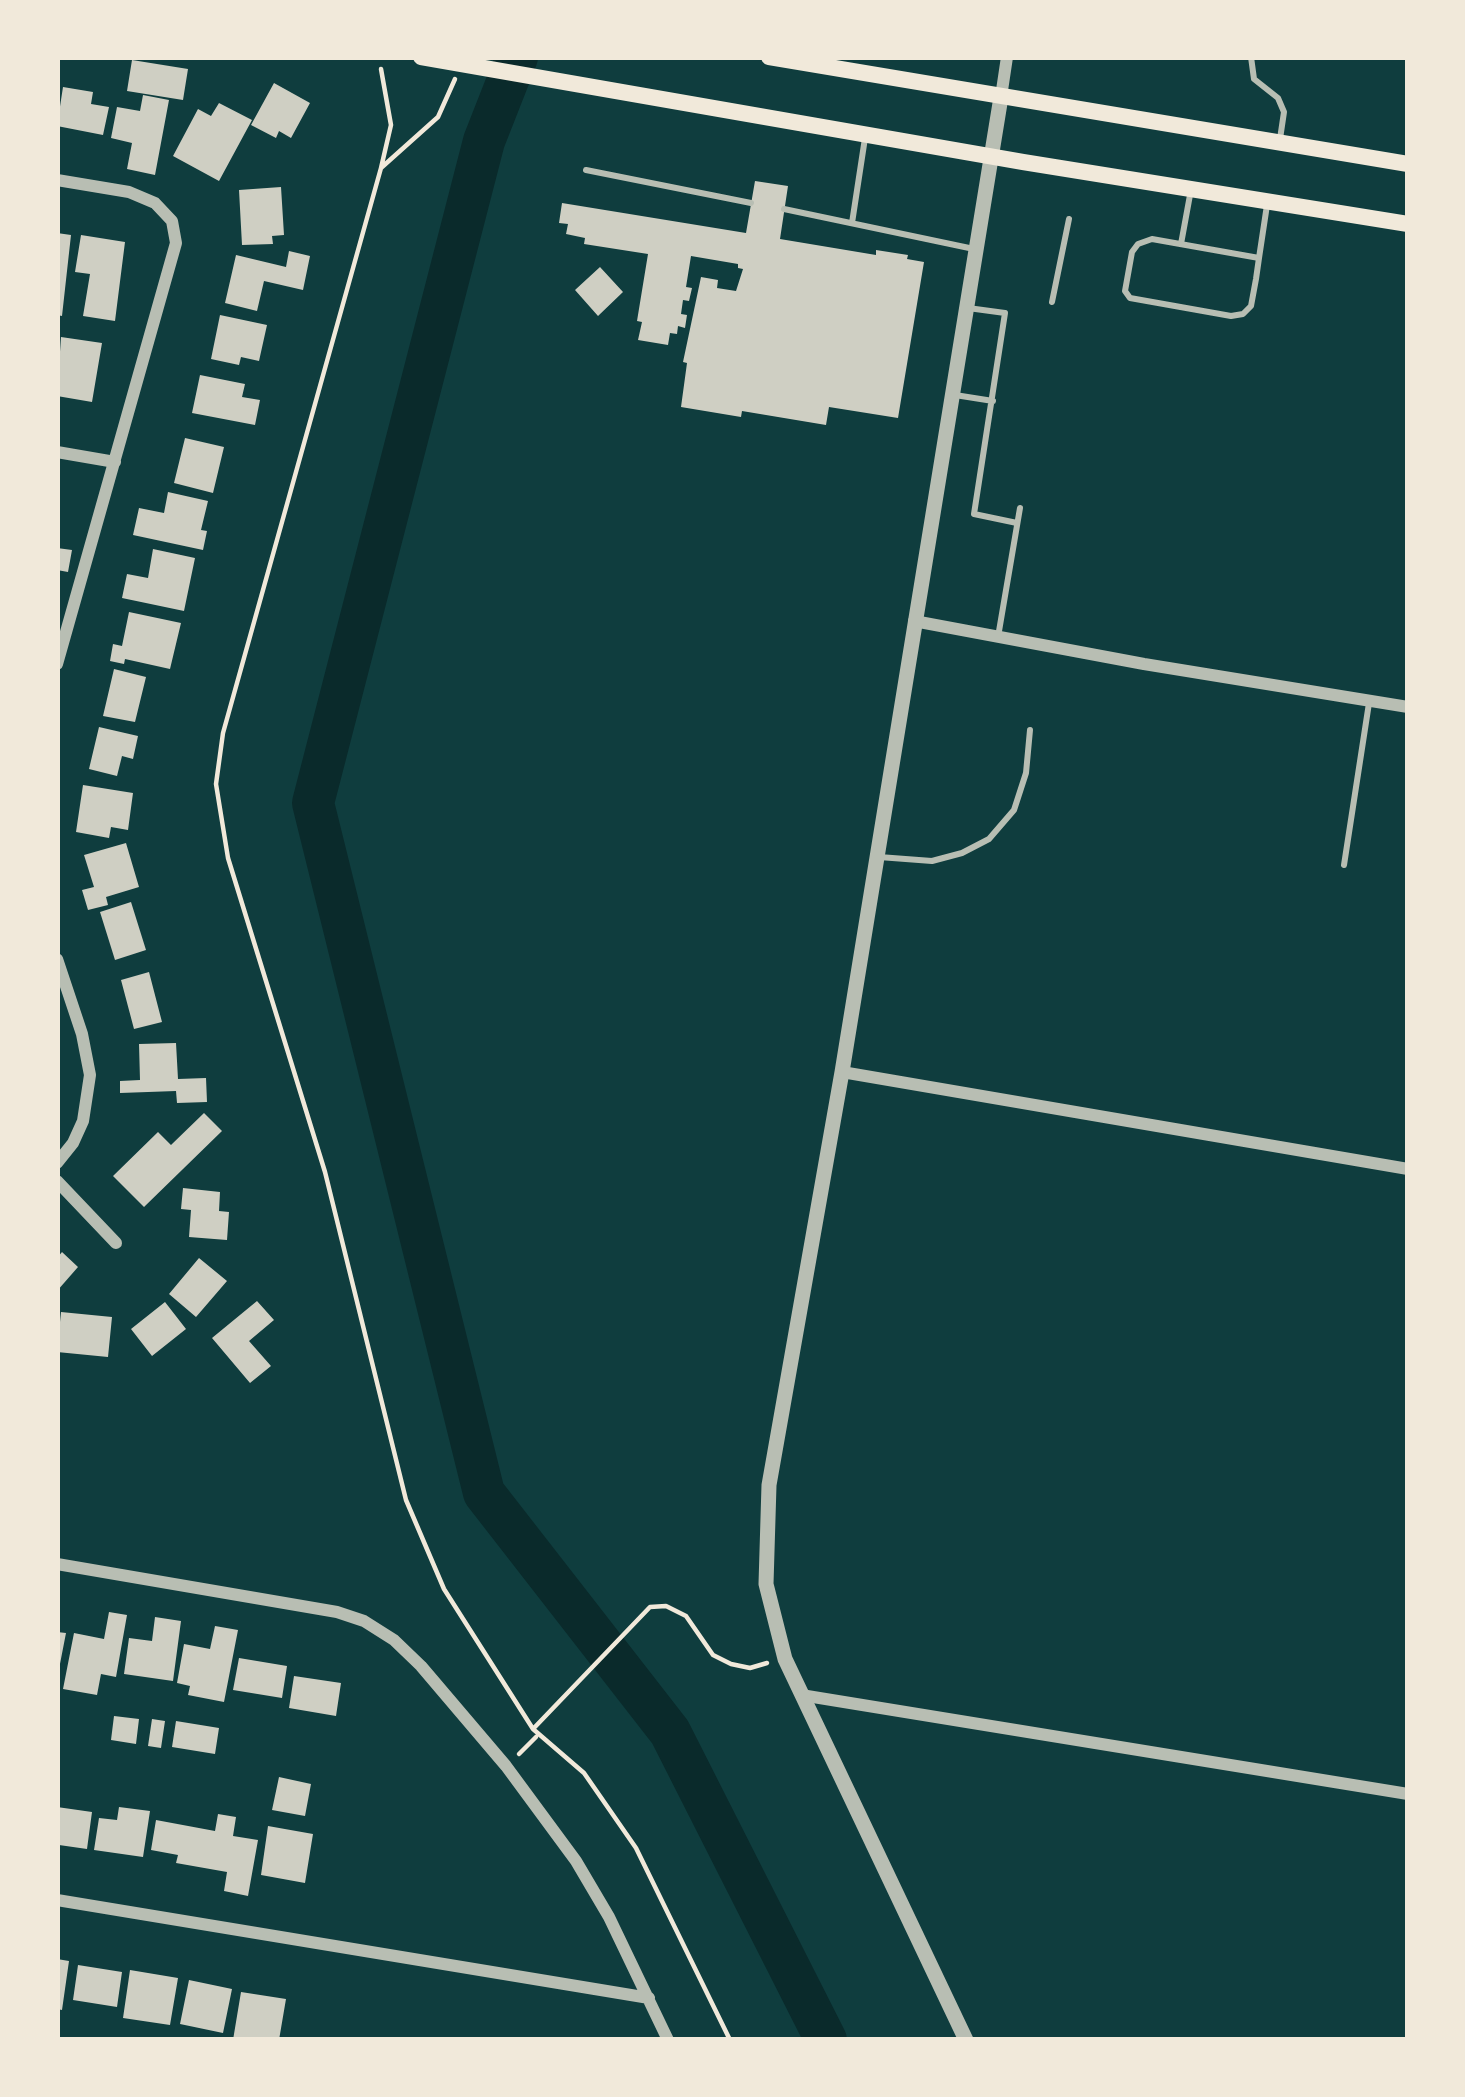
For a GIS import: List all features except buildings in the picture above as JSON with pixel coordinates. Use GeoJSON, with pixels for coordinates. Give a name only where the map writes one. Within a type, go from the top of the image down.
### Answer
{"type":"FeatureCollection","features":[{"type":"Feature","properties":{"kind":"main road"},"geometry":{"type":"LineString","coordinates":[[422,57],[1408,224]]}},
{"type":"Feature","properties":{"kind":"main road"},"geometry":{"type":"LineString","coordinates":[[769,57],[1408,164]]}},
{"type":"Feature","properties":{"kind":"street"},"geometry":{"type":"LineString","coordinates":[[967,2040],[784,1659],[766,1584],[769,1484],[842,1072],[1007,57]]}},
{"type":"Feature","properties":{"kind":"street"},"geometry":{"type":"LineString","coordinates":[[57,180],[114,189],[155,203],[172,221],[176,243],[57,664]]}},
{"type":"Feature","properties":{"kind":"street"},"geometry":{"type":"LineString","coordinates":[[57,452],[115,462]]}},
{"type":"Feature","properties":{"kind":"street"},"geometry":{"type":"LineString","coordinates":[[914,621],[1408,706]]}},
{"type":"Feature","properties":{"kind":"street"},"geometry":{"type":"LineString","coordinates":[[57,958],[90,1075],[83,1121],[57,1163]]}},
{"type":"Feature","properties":{"kind":"street"},"geometry":{"type":"LineString","coordinates":[[842,1072],[1408,1169]]}},
{"type":"Feature","properties":{"kind":"street"},"geometry":{"type":"LineString","coordinates":[[57,1180],[116,1243]]}},
{"type":"Feature","properties":{"kind":"street"},"geometry":{"type":"LineString","coordinates":[[57,1564],[251,1594],[364,1622],[394,1640],[422,1666],[506,1766],[576,1861],[668,2040]]}},
{"type":"Feature","properties":{"kind":"street"},"geometry":{"type":"LineString","coordinates":[[800,1695],[1408,1794]]}},
{"type":"Feature","properties":{"kind":"street"},"geometry":{"type":"LineString","coordinates":[[57,1900],[649,1998]]}},
{"type":"Feature","properties":{"kind":"lane"},"geometry":{"type":"LineString","coordinates":[[1251,57],[1254,79],[1278,98],[1284,112],[1280,142]]}},
{"type":"Feature","properties":{"kind":"lane"},"geometry":{"type":"LineString","coordinates":[[852,223],[866,134]]}},
{"type":"Feature","properties":{"kind":"lane"},"geometry":{"type":"LineString","coordinates":[[586,170],[751,203]]}},
{"type":"Feature","properties":{"kind":"lane"},"geometry":{"type":"LineString","coordinates":[[1181,244],[1191,189]]}},
{"type":"Feature","properties":{"kind":"lane"},"geometry":{"type":"LineString","coordinates":[[1259,258],[1152,239],[1132,252],[1125,291],[1130,298],[1231,316],[1243,314],[1251,306],[1259,258],[1267,201]]}},
{"type":"Feature","properties":{"kind":"lane"},"geometry":{"type":"LineString","coordinates":[[784,209],[974,249]]}},
{"type":"Feature","properties":{"kind":"lane"},"geometry":{"type":"LineString","coordinates":[[1052,302],[1070,219]]}},
{"type":"Feature","properties":{"kind":"lane"},"geometry":{"type":"LineString","coordinates":[[964,308],[1005,313],[974,514],[1017,523]]}},
{"type":"Feature","properties":{"kind":"lane"},"geometry":{"type":"LineString","coordinates":[[950,394],[993,401]]}},
{"type":"Feature","properties":{"kind":"lane"},"geometry":{"type":"LineString","coordinates":[[998,637],[1020,508]]}},
{"type":"Feature","properties":{"kind":"lane"},"geometry":{"type":"LineString","coordinates":[[1344,866],[1370,700]]}},
{"type":"Feature","properties":{"kind":"lane"},"geometry":{"type":"LineString","coordinates":[[875,857],[932,861],[962,854],[989,839],[1014,810],[1026,773],[1030,730]]}},
{"type":"Feature","properties":{"kind":"path"},"geometry":{"type":"LineString","coordinates":[[381,69],[391,125],[381,169],[223,733],[216,784],[228,858],[325,1172],[406,1500],[444,1589],[536,1732],[584,1773],[620,1823],[653,1878],[730,2040]]}},
{"type":"Feature","properties":{"kind":"path"},"geometry":{"type":"LineString","coordinates":[[381,169],[437,117],[457,73]]}},
{"type":"Feature","properties":{"kind":"path"},"geometry":{"type":"LineString","coordinates":[[506,1766],[545,1717],[650,1607],[666,1606],[686,1616],[712,1655],[730,1664],[750,1668],[784,1659]]}},
{"type":"Feature","properties":{"kind":"waterway"},"geometry":{"type":"LineString","coordinates":[[517,57],[484,141],[313,803],[484,1493],[670,1732],[826,2040]]}}]}
